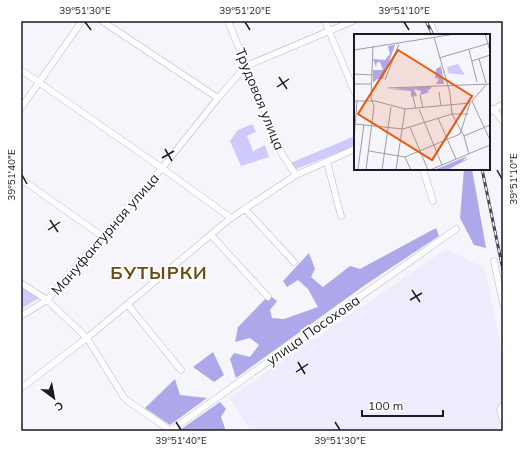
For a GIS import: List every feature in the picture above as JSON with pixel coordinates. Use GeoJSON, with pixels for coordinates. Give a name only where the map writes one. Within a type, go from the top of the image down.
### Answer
{"type":"FeatureCollection","features":[{"type":"Feature","properties":{"kind":"street"},"geometry":{"type":"LineString","coordinates":[[21,108],[82,21]]}},
{"type":"Feature","properties":{"kind":"street"},"geometry":{"type":"LineString","coordinates":[[102,21],[218,98]]}},
{"type":"Feature","properties":{"kind":"street","name":"Трудовая улица"},"geometry":{"type":"LineString","coordinates":[[228,21],[282,154],[296,175]]}},
{"type":"Feature","properties":{"kind":"street"},"geometry":{"type":"LineString","coordinates":[[325,21],[354,91]]}},
{"type":"Feature","properties":{"kind":"street","name":"Мануфактурная улица"},"geometry":{"type":"LineString","coordinates":[[21,316],[47,300],[162,168],[218,98],[246,66],[353,21]]}},
{"type":"Feature","properties":{"kind":"street"},"geometry":{"type":"LineString","coordinates":[[429,21],[436,34]]}},
{"type":"Feature","properties":{"kind":"street"},"geometry":{"type":"LineString","coordinates":[[21,70],[231,218]]}},
{"type":"Feature","properties":{"kind":"street"},"geometry":{"type":"LineString","coordinates":[[503,104],[491,110],[503,121]]}},
{"type":"Feature","properties":{"kind":"street"},"geometry":{"type":"LineString","coordinates":[[21,388],[128,305],[231,218],[296,175],[354,149]]}},
{"type":"Feature","properties":{"kind":"street"},"geometry":{"type":"LineString","coordinates":[[327,162],[341,216]]}},
{"type":"Feature","properties":{"kind":"street"},"geometry":{"type":"LineString","coordinates":[[423,170],[433,200]]}},
{"type":"Feature","properties":{"kind":"street"},"geometry":{"type":"LineString","coordinates":[[21,179],[102,236]]}},
{"type":"Feature","properties":{"kind":"street"},"geometry":{"type":"LineString","coordinates":[[245,209],[294,262]]}},
{"type":"Feature","properties":{"kind":"street","name":"улица Посохова"},"geometry":{"type":"LineString","coordinates":[[170,431],[456,229]]}},
{"type":"Feature","properties":{"kind":"street"},"geometry":{"type":"LineString","coordinates":[[211,235],[268,298]]}},
{"type":"Feature","properties":{"kind":"street"},"geometry":{"type":"LineString","coordinates":[[494,261],[503,304]]}},
{"type":"Feature","properties":{"kind":"street"},"geometry":{"type":"LineString","coordinates":[[21,283],[47,300],[87,338],[125,399],[170,431]]}},
{"type":"Feature","properties":{"kind":"street"},"geometry":{"type":"LineString","coordinates":[[128,305],[181,370]]}},
{"type":"Feature","properties":{"kind":"street"},"geometry":{"type":"LineString","coordinates":[[503,405],[500,410],[503,421]]}},
{"type":"Feature","properties":{"kind":"shaded area"},"geometry":{"type":"Polygon","coordinates":[[[252,124],[256,132],[247,136],[254,154],[254,151],[265,145],[269,157],[241,166],[230,141],[238,130],[252,124]]]}},
{"type":"Feature","properties":{"kind":"shaded area"},"geometry":{"type":"Polygon","coordinates":[[[354,136],[354,146],[294,170],[288,164],[354,136]]]}},
{"type":"Feature","properties":{"kind":"shaded area"},"geometry":{"type":"Polygon","coordinates":[[[464,170],[472,170],[486,248],[474,245],[460,218],[464,170]]]}},
{"type":"Feature","properties":{"kind":"shaded area"},"geometry":{"type":"Polygon","coordinates":[[[436,228],[439,236],[365,285],[236,378],[230,359],[234,353],[250,357],[259,345],[250,338],[235,342],[238,327],[269,295],[277,301],[270,310],[272,318],[284,319],[318,307],[308,289],[298,280],[287,287],[283,281],[309,253],[315,269],[311,277],[323,287],[350,266],[360,269],[436,228]]]}},
{"type":"Feature","properties":{"kind":"shaded area"},"geometry":{"type":"Polygon","coordinates":[[[446,249],[485,268],[503,358],[503,431],[251,431],[232,403],[230,397],[446,249]]]}},
{"type":"Feature","properties":{"kind":"shaded area"},"geometry":{"type":"Polygon","coordinates":[[[21,282],[44,295],[21,309],[21,282]]]}},
{"type":"Feature","properties":{"kind":"shaded area"},"geometry":{"type":"Polygon","coordinates":[[[213,352],[224,375],[214,382],[193,367],[213,352]]]}},
{"type":"Feature","properties":{"kind":"shaded area"},"geometry":{"type":"Polygon","coordinates":[[[175,379],[180,395],[207,398],[170,425],[145,408],[175,379]]]}},
{"type":"Feature","properties":{"kind":"shaded area"},"geometry":{"type":"Polygon","coordinates":[[[220,402],[226,409],[221,417],[225,428],[224,431],[180,430],[220,402]]]}},
{"type":"Feature","properties":{"kind":"railway"},"geometry":{"type":"LineString","coordinates":[[426,21],[432,34]]}},
{"type":"Feature","properties":{"kind":"railway"},"geometry":{"type":"LineString","coordinates":[[482,170],[503,270]]}},
{"type":"Feature","properties":{"kind":"district","name":"БУТЫРКИ"},"geometry":{"type":"Point","coordinates":[159,272]}}]}
